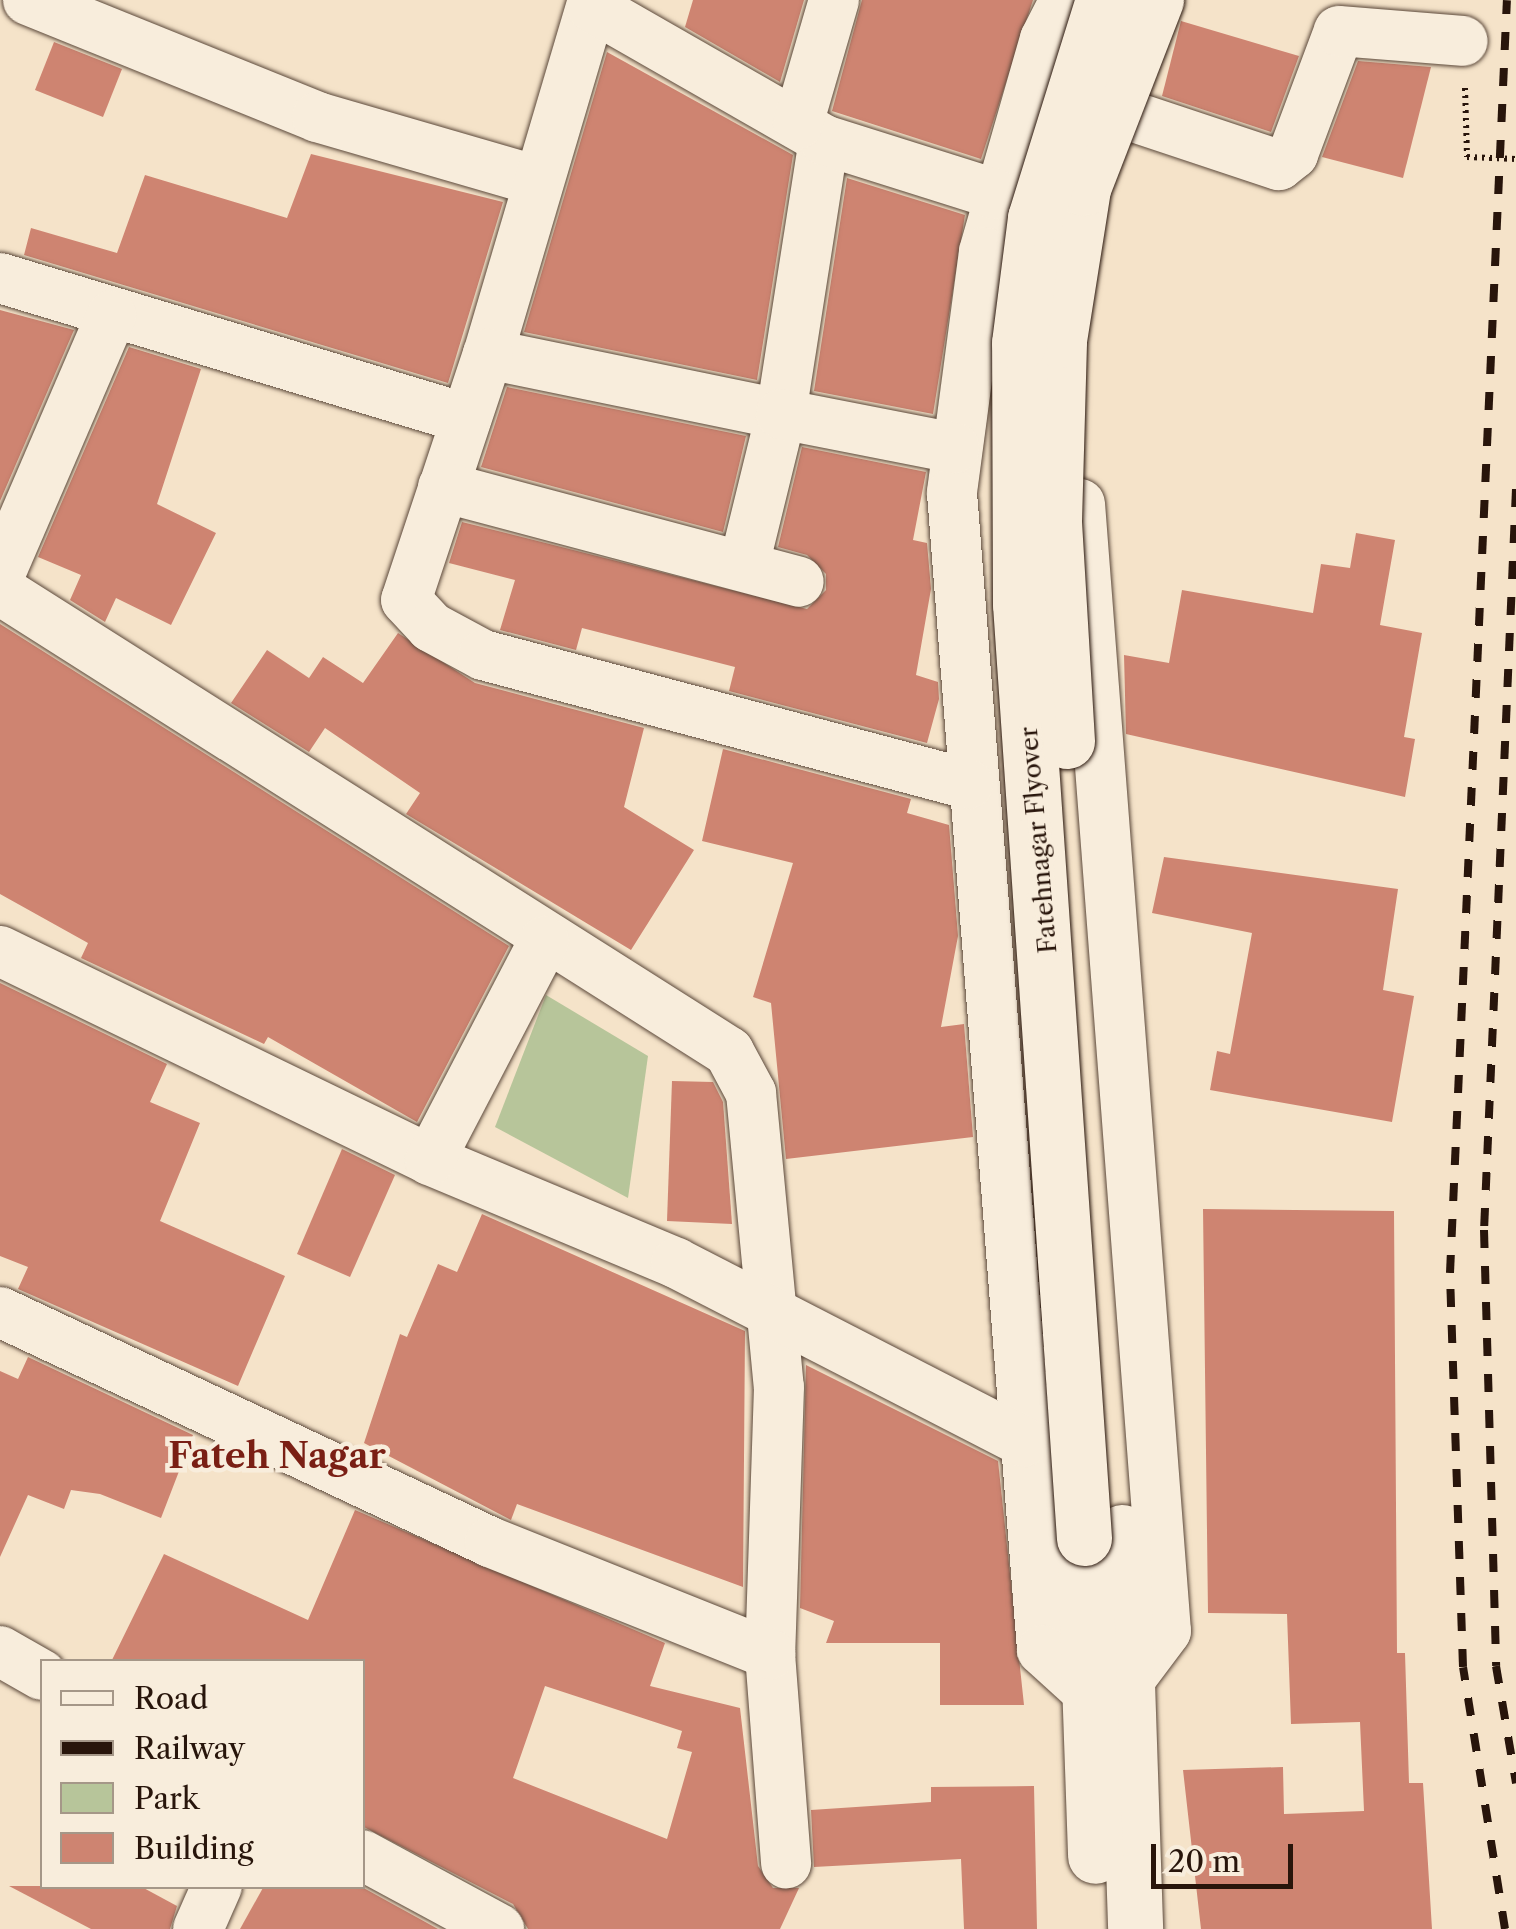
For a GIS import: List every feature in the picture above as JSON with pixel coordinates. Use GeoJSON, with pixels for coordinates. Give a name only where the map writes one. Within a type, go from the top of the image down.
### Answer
{"type":"FeatureCollection","features":[{"type":"Feature","properties":{"kind":"main road","name":"Fatehnagar Flyover"},"geometry":{"type":"LineString","coordinates":[[1103,1535],[1020,604],[1019,342],[1034,218],[1104,0]]}},
{"type":"Feature","properties":{"kind":"main road","name":"Fatehnagar Flyover"},"geometry":{"type":"LineString","coordinates":[[1107,1687],[1055,505],[1059,340],[1084,188],[1156,0]]}},
{"type":"Feature","properties":{"kind":"main road"},"geometry":{"type":"LineString","coordinates":[[1101,1929],[1107,1687]]}},
{"type":"Feature","properties":{"kind":"main road"},"geometry":{"type":"LineString","coordinates":[[1107,1687],[1135,1929]]}},
{"type":"Feature","properties":{"kind":"street"},"geometry":{"type":"LineString","coordinates":[[28,0],[317,117],[537,180]]}},
{"type":"Feature","properties":{"kind":"street"},"geometry":{"type":"LineString","coordinates":[[744,565],[781,414],[811,132],[834,0]]}},
{"type":"Feature","properties":{"kind":"street"},"geometry":{"type":"LineString","coordinates":[[980,274],[1084,302],[1078,477],[1166,1631],[1107,1687],[1042,1650],[968,784],[955,448],[980,274],[998,195],[1032,83],[1065,0]]}},
{"type":"Feature","properties":{"kind":"street"},"geometry":{"type":"LineString","coordinates":[[968,784],[484,655],[432,627],[406,600],[488,354],[592,4],[811,132],[998,195]]}},
{"type":"Feature","properties":{"kind":"street"},"geometry":{"type":"LineString","coordinates":[[1032,83],[1279,165],[1293,154],[1338,31],[1464,54]]}},
{"type":"Feature","properties":{"kind":"street"},"geometry":{"type":"LineString","coordinates":[[0,278],[111,316],[466,419]]}},
{"type":"Feature","properties":{"kind":"street"},"geometry":{"type":"LineString","coordinates":[[0,574],[111,316]]}},
{"type":"Feature","properties":{"kind":"street"},"geometry":{"type":"LineString","coordinates":[[488,354],[955,448]]}},
{"type":"Feature","properties":{"kind":"street"},"geometry":{"type":"LineString","coordinates":[[444,487],[799,582]]}},
{"type":"Feature","properties":{"kind":"street"},"geometry":{"type":"LineString","coordinates":[[0,590],[544,940],[729,1052],[751,1092],[779,1387],[770,1654],[786,1862]]}},
{"type":"Feature","properties":{"kind":"street"},"geometry":{"type":"LineString","coordinates":[[430,1160],[544,940]]}},
{"type":"Feature","properties":{"kind":"street"},"geometry":{"type":"LineString","coordinates":[[0,951],[430,1160],[676,1262],[773,1319],[1024,1442]]}},
{"type":"Feature","properties":{"kind":"street"},"geometry":{"type":"LineString","coordinates":[[0,1312],[490,1542],[770,1654]]}},
{"type":"Feature","properties":{"kind":"street"},"geometry":{"type":"LineString","coordinates":[[0,1651],[40,1674]]}},
{"type":"Feature","properties":{"kind":"street"},"geometry":{"type":"LineString","coordinates":[[365,1858],[499,1929]]}},
{"type":"Feature","properties":{"kind":"street"},"geometry":{"type":"LineString","coordinates":[[198,1929],[216,1889]]}},
{"type":"Feature","properties":{"kind":"path"},"geometry":{"type":"LineString","coordinates":[[1464,54],[1467,157],[1516,159]]}},
{"type":"Feature","properties":{"kind":"green space"},"geometry":{"type":"Polygon","coordinates":[[[546,995],[648,1056],[628,1198],[495,1127],[546,995]]]}},
{"type":"Feature","properties":{"kind":"building"},"geometry":{"type":"Polygon","coordinates":[[[693,0],[804,0],[780,82],[685,27],[693,0]]]}},
{"type":"Feature","properties":{"kind":"building"},"geometry":{"type":"Polygon","coordinates":[[[862,0],[1033,0],[981,159],[832,111],[862,0]]]}},
{"type":"Feature","properties":{"kind":"building"},"geometry":{"type":"Polygon","coordinates":[[[1181,21],[1299,56],[1271,132],[1162,96],[1181,21]]]}},
{"type":"Feature","properties":{"kind":"building"},"geometry":{"type":"Polygon","coordinates":[[[54,42],[122,69],[103,117],[35,90],[54,42]]]}},
{"type":"Feature","properties":{"kind":"building"},"geometry":{"type":"Polygon","coordinates":[[[607,52],[793,155],[757,380],[524,332],[607,52]]]}},
{"type":"Feature","properties":{"kind":"building"},"geometry":{"type":"Polygon","coordinates":[[[1358,61],[1431,67],[1403,178],[1322,157],[1358,61]]]}},
{"type":"Feature","properties":{"kind":"building"},"geometry":{"type":"Polygon","coordinates":[[[311,154],[503,202],[448,383],[24,255],[31,228],[117,253],[145,175],[287,218],[311,154]]]}},
{"type":"Feature","properties":{"kind":"building"},"geometry":{"type":"Polygon","coordinates":[[[847,178],[965,215],[933,414],[814,391],[847,178]]]}},
{"type":"Feature","properties":{"kind":"building"},"geometry":{"type":"Polygon","coordinates":[[[0,310],[74,330],[0,501],[0,310]]]}},
{"type":"Feature","properties":{"kind":"building"},"geometry":{"type":"Polygon","coordinates":[[[129,347],[201,369],[157,504],[216,533],[171,625],[116,598],[105,622],[70,600],[81,575],[38,557],[129,347]]]}},
{"type":"Feature","properties":{"kind":"building"},"geometry":{"type":"Polygon","coordinates":[[[507,387],[746,436],[723,532],[481,467],[507,387]]]}},
{"type":"Feature","properties":{"kind":"building"},"geometry":{"type":"Polygon","coordinates":[[[802,447],[926,472],[913,540],[927,543],[931,589],[916,675],[938,682],[939,699],[927,743],[729,691],[735,667],[582,628],[576,650],[500,630],[515,580],[449,563],[462,522],[807,609],[826,590],[826,574],[807,555],[778,547],[802,447]]]}},
{"type":"Feature","properties":{"kind":"building"},"geometry":{"type":"Polygon","coordinates":[[[1356,533],[1395,540],[1380,625],[1422,633],[1404,737],[1415,739],[1405,797],[1126,734],[1124,655],[1169,663],[1182,590],[1313,613],[1321,564],[1350,568],[1356,533]]]}},
{"type":"Feature","properties":{"kind":"building"},"geometry":{"type":"Polygon","coordinates":[[[0,624],[509,946],[417,1122],[268,1037],[264,1044],[81,958],[88,943],[0,894],[0,624]]]}},
{"type":"Feature","properties":{"kind":"building"},"geometry":{"type":"Polygon","coordinates":[[[398,633],[475,683],[644,728],[624,807],[694,850],[631,950],[406,814],[420,793],[325,728],[309,752],[231,703],[267,650],[309,678],[323,657],[363,683],[398,633]]]}},
{"type":"Feature","properties":{"kind":"building"},"geometry":{"type":"Polygon","coordinates":[[[723,749],[911,799],[907,813],[949,825],[958,936],[941,1027],[964,1024],[973,1137],[786,1159],[771,1003],[753,997],[793,863],[702,841],[723,749]]]}},
{"type":"Feature","properties":{"kind":"building"},"geometry":{"type":"Polygon","coordinates":[[[1164,857],[1398,889],[1383,990],[1414,996],[1392,1122],[1210,1090],[1217,1051],[1230,1054],[1252,933],[1152,913],[1164,857]]]}},
{"type":"Feature","properties":{"kind":"building"},"geometry":{"type":"Polygon","coordinates":[[[0,983],[167,1064],[150,1102],[200,1123],[160,1221],[285,1276],[238,1386],[18,1289],[28,1267],[0,1256],[0,983]]]}},
{"type":"Feature","properties":{"kind":"building"},"geometry":{"type":"Polygon","coordinates":[[[672,1081],[713,1082],[723,1102],[732,1224],[667,1221],[672,1081]]]}},
{"type":"Feature","properties":{"kind":"building"},"geometry":{"type":"Polygon","coordinates":[[[342,1149],[395,1175],[350,1277],[297,1254],[342,1149]]]}},
{"type":"Feature","properties":{"kind":"building"},"geometry":{"type":"Polygon","coordinates":[[[1203,1209],[1394,1211],[1397,1653],[1405,1653],[1409,1783],[1423,1783],[1432,1929],[1201,1929],[1183,1770],[1283,1767],[1284,1814],[1364,1811],[1360,1722],[1291,1724],[1287,1614],[1208,1613],[1203,1209]]]}},
{"type":"Feature","properties":{"kind":"building"},"geometry":{"type":"Polygon","coordinates":[[[482,1214],[745,1331],[743,1587],[517,1504],[511,1520],[364,1443],[400,1334],[407,1337],[438,1264],[457,1272],[482,1214]]]}},
{"type":"Feature","properties":{"kind":"building"},"geometry":{"type":"Polygon","coordinates":[[[28,1357],[193,1435],[161,1518],[100,1494],[71,1490],[64,1509],[28,1495],[0,1557],[0,1371],[18,1379],[28,1357]]]}},
{"type":"Feature","properties":{"kind":"building"},"geometry":{"type":"Polygon","coordinates":[[[806,1365],[998,1461],[1024,1705],[940,1705],[940,1643],[826,1643],[834,1621],[800,1608],[806,1365]]]}},
{"type":"Feature","properties":{"kind":"building"},"geometry":{"type":"Polygon","coordinates":[[[355,1510],[665,1643],[650,1686],[740,1708],[758,1866],[773,1888],[799,1888],[780,1929],[528,1929],[513,1904],[365,1828],[365,1659],[112,1659],[164,1554],[308,1620],[355,1510]],[[545,1686],[513,1778],[667,1839],[692,1752],[677,1748],[682,1731],[545,1686]]]}},
{"type":"Feature","properties":{"kind":"building"},"geometry":{"type":"Polygon","coordinates":[[[1034,1786],[1037,1929],[964,1929],[961,1859],[814,1867],[811,1810],[931,1802],[931,1787],[1034,1786]]]}},
{"type":"Feature","properties":{"kind":"building"},"geometry":{"type":"Polygon","coordinates":[[[9,1886],[146,1889],[177,1906],[170,1929],[91,1929],[9,1886]]]}},
{"type":"Feature","properties":{"kind":"building"},"geometry":{"type":"Polygon","coordinates":[[[262,1889],[365,1889],[438,1929],[240,1929],[262,1889]]]}},
{"type":"Feature","properties":{"kind":"railway"},"geometry":{"type":"LineString","coordinates":[[1505,1929],[1463,1667],[1450,1273],[1507,0]]}},
{"type":"Feature","properties":{"kind":"railway"},"geometry":{"type":"LineString","coordinates":[[1516,489],[1484,1230],[1496,1666],[1516,1783]]}},
{"type":"Feature","properties":{"kind":"district","name":"Fateh Nagar"},"geometry":{"type":"Point","coordinates":[277,1456]}}]}
